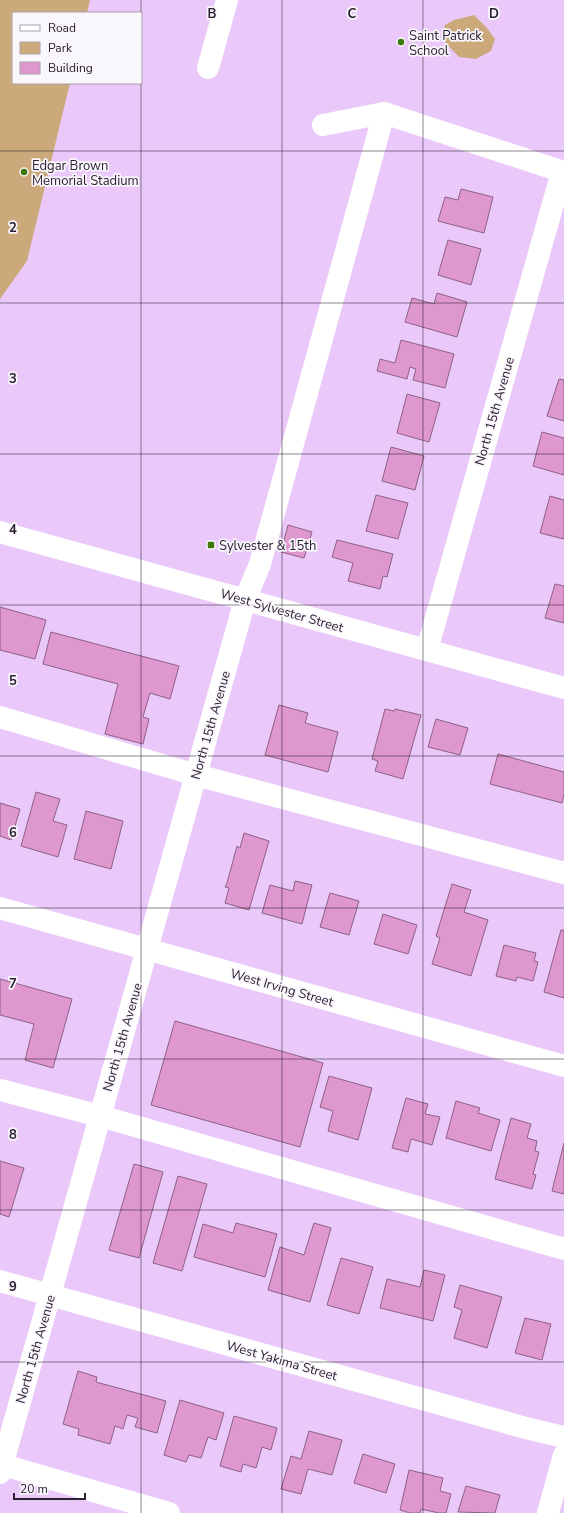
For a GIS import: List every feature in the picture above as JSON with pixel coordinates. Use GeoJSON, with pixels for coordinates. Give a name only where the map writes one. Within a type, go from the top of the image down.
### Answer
{"type":"FeatureCollection","features":[{"type":"Feature","properties":{"kind":"street"},"geometry":{"type":"LineString","coordinates":[[208,68],[227,0]]}},
{"type":"Feature","properties":{"kind":"street"},"geometry":{"type":"LineString","coordinates":[[323,125],[384,113],[563,172]]}},
{"type":"Feature","properties":{"kind":"street","name":"North 15th Avenue"},"geometry":{"type":"LineString","coordinates":[[1,1467],[245,600],[262,557],[384,113]]}},
{"type":"Feature","properties":{"kind":"street","name":"North 15th Avenue"},"geometry":{"type":"LineString","coordinates":[[427,650],[563,172]]}},
{"type":"Feature","properties":{"kind":"street","name":"West Sylvester Street"},"geometry":{"type":"LineString","coordinates":[[0,532],[564,688]]}},
{"type":"Feature","properties":{"kind":"street"},"geometry":{"type":"LineString","coordinates":[[0,718],[196,775],[564,873]]}},
{"type":"Feature","properties":{"kind":"street","name":"West Irving Street"},"geometry":{"type":"LineString","coordinates":[[0,908],[564,1066]]}},
{"type":"Feature","properties":{"kind":"street"},"geometry":{"type":"LineString","coordinates":[[0,1090],[100,1116],[564,1249]]}},
{"type":"Feature","properties":{"kind":"street","name":"West Yakima Street"},"geometry":{"type":"LineString","coordinates":[[0,1281],[526,1428],[564,1437]]}},
{"type":"Feature","properties":{"kind":"street"},"geometry":{"type":"LineString","coordinates":[[548,1513],[564,1455]]}},
{"type":"Feature","properties":{"kind":"street"},"geometry":{"type":"LineString","coordinates":[[1,1467],[170,1513]]}},
{"type":"Feature","properties":{"kind":"green space","name":"Edgar Brown Memorial Stadium"},"geometry":{"type":"Polygon","coordinates":[[[0,0],[90,0],[87,12],[12,12],[12,84],[70,84],[27,261],[0,299],[0,0]]]}},
{"type":"Feature","properties":{"kind":"green space"},"geometry":{"type":"Polygon","coordinates":[[[474,15],[487,28],[495,39],[491,51],[476,59],[459,57],[442,39],[445,25],[454,20],[474,15]]]}},
{"type":"Feature","properties":{"kind":"building"},"geometry":{"type":"Polygon","coordinates":[[[461,189],[493,197],[484,233],[438,221],[445,197],[458,200],[461,189]]]}},
{"type":"Feature","properties":{"kind":"building"},"geometry":{"type":"Polygon","coordinates":[[[448,240],[481,249],[471,285],[438,275],[448,240]]]}},
{"type":"Feature","properties":{"kind":"building"},"geometry":{"type":"Polygon","coordinates":[[[437,293],[467,302],[457,337],[405,322],[412,298],[434,304],[437,293]]]}},
{"type":"Feature","properties":{"kind":"building"},"geometry":{"type":"Polygon","coordinates":[[[401,340],[454,354],[445,388],[413,380],[416,369],[410,367],[407,379],[377,371],[380,359],[395,363],[401,340]]]}},
{"type":"Feature","properties":{"kind":"building"},"geometry":{"type":"Polygon","coordinates":[[[559,379],[564,380],[564,421],[547,416],[559,379]]]}},
{"type":"Feature","properties":{"kind":"building"},"geometry":{"type":"Polygon","coordinates":[[[407,394],[440,403],[429,442],[397,433],[407,394]]]}},
{"type":"Feature","properties":{"kind":"building"},"geometry":{"type":"Polygon","coordinates":[[[542,432],[564,438],[564,475],[533,466],[542,432]]]}},
{"type":"Feature","properties":{"kind":"building"},"geometry":{"type":"Polygon","coordinates":[[[391,447],[424,456],[415,490],[382,481],[391,447]]]}},
{"type":"Feature","properties":{"kind":"building"},"geometry":{"type":"Polygon","coordinates":[[[376,495],[408,503],[398,539],[366,531],[376,495]]]}},
{"type":"Feature","properties":{"kind":"building"},"geometry":{"type":"Polygon","coordinates":[[[550,496],[564,500],[564,539],[540,533],[550,496]]]}},
{"type":"Feature","properties":{"kind":"building"},"geometry":{"type":"Polygon","coordinates":[[[288,525],[312,532],[304,558],[281,552],[288,525]]]}},
{"type":"Feature","properties":{"kind":"building"},"geometry":{"type":"Polygon","coordinates":[[[337,540],[393,554],[387,577],[383,576],[380,589],[348,581],[353,563],[332,557],[337,540]]]}},
{"type":"Feature","properties":{"kind":"building"},"geometry":{"type":"Polygon","coordinates":[[[555,584],[564,586],[564,623],[545,618],[555,584]]]}},
{"type":"Feature","properties":{"kind":"building"},"geometry":{"type":"Polygon","coordinates":[[[0,607],[46,620],[35,659],[0,650],[0,607]]]}},
{"type":"Feature","properties":{"kind":"building"},"geometry":{"type":"Polygon","coordinates":[[[51,632],[179,666],[170,699],[150,693],[143,717],[149,719],[143,744],[105,734],[118,684],[43,664],[51,632]]]}},
{"type":"Feature","properties":{"kind":"building"},"geometry":{"type":"Polygon","coordinates":[[[279,705],[308,713],[305,723],[338,732],[328,772],[265,755],[279,705]]]}},
{"type":"Feature","properties":{"kind":"building"},"geometry":{"type":"Polygon","coordinates":[[[385,709],[394,711],[395,709],[421,715],[403,779],[375,771],[378,761],[372,759],[385,709]]]}},
{"type":"Feature","properties":{"kind":"building"},"geometry":{"type":"Polygon","coordinates":[[[436,719],[468,728],[460,755],[428,747],[436,719]]]}},
{"type":"Feature","properties":{"kind":"building"},"geometry":{"type":"Polygon","coordinates":[[[498,754],[564,772],[564,794],[562,803],[490,784],[498,754]]]}},
{"type":"Feature","properties":{"kind":"building"},"geometry":{"type":"Polygon","coordinates":[[[36,792],[60,799],[53,821],[67,825],[58,857],[21,846],[36,792]]]}},
{"type":"Feature","properties":{"kind":"building"},"geometry":{"type":"Polygon","coordinates":[[[0,803],[20,809],[11,840],[0,836],[0,803]]]}},
{"type":"Feature","properties":{"kind":"building"},"geometry":{"type":"Polygon","coordinates":[[[86,811],[123,821],[111,869],[74,859],[86,811]]]}},
{"type":"Feature","properties":{"kind":"building"},"geometry":{"type":"Polygon","coordinates":[[[244,833],[269,841],[249,910],[225,903],[229,888],[225,887],[237,846],[240,848],[244,833]]]}},
{"type":"Feature","properties":{"kind":"building"},"geometry":{"type":"Polygon","coordinates":[[[295,881],[312,885],[302,924],[262,913],[270,885],[293,891],[295,881]]]}},
{"type":"Feature","properties":{"kind":"building"},"geometry":{"type":"Polygon","coordinates":[[[452,884],[471,890],[464,912],[488,920],[471,976],[432,964],[440,938],[436,936],[452,884]]]}},
{"type":"Feature","properties":{"kind":"building"},"geometry":{"type":"Polygon","coordinates":[[[330,893],[359,901],[349,935],[320,927],[330,893]]]}},
{"type":"Feature","properties":{"kind":"building"},"geometry":{"type":"Polygon","coordinates":[[[383,914],[417,925],[408,954],[374,944],[383,914]]]}},
{"type":"Feature","properties":{"kind":"building"},"geometry":{"type":"Polygon","coordinates":[[[561,930],[564,930],[564,998],[544,992],[561,930]]]}},
{"type":"Feature","properties":{"kind":"building"},"geometry":{"type":"Polygon","coordinates":[[[504,945],[536,953],[534,961],[538,962],[533,981],[517,977],[516,981],[496,976],[504,945]]]}},
{"type":"Feature","properties":{"kind":"building"},"geometry":{"type":"Polygon","coordinates":[[[0,979],[72,999],[53,1068],[25,1060],[34,1024],[0,1015],[0,979]]]}},
{"type":"Feature","properties":{"kind":"building"},"geometry":{"type":"Polygon","coordinates":[[[175,1021],[323,1063],[300,1147],[151,1105],[175,1021]]]}},
{"type":"Feature","properties":{"kind":"building"},"geometry":{"type":"Polygon","coordinates":[[[329,1076],[372,1088],[358,1140],[328,1131],[333,1111],[320,1107],[329,1076]]]}},
{"type":"Feature","properties":{"kind":"building"},"geometry":{"type":"Polygon","coordinates":[[[406,1098],[428,1104],[425,1114],[440,1117],[432,1145],[411,1139],[408,1152],[392,1148],[406,1098]]]}},
{"type":"Feature","properties":{"kind":"building"},"geometry":{"type":"Polygon","coordinates":[[[456,1101],[480,1108],[478,1113],[500,1120],[491,1151],[446,1138],[456,1101]]]}},
{"type":"Feature","properties":{"kind":"building"},"geometry":{"type":"Polygon","coordinates":[[[511,1118],[531,1124],[527,1138],[537,1141],[535,1151],[539,1152],[533,1174],[536,1175],[532,1189],[495,1179],[511,1118]]]}},
{"type":"Feature","properties":{"kind":"building"},"geometry":{"type":"Polygon","coordinates":[[[564,1143],[564,1194],[552,1191],[564,1143]]]}},
{"type":"Feature","properties":{"kind":"building"},"geometry":{"type":"Polygon","coordinates":[[[0,1161],[24,1168],[9,1217],[0,1214],[0,1161]]]}},
{"type":"Feature","properties":{"kind":"building"},"geometry":{"type":"Polygon","coordinates":[[[134,1164],[163,1172],[139,1258],[109,1250],[134,1164]]]}},
{"type":"Feature","properties":{"kind":"building"},"geometry":{"type":"Polygon","coordinates":[[[178,1176],[207,1184],[182,1271],[153,1263],[178,1176]]]}},
{"type":"Feature","properties":{"kind":"building"},"geometry":{"type":"Polygon","coordinates":[[[236,1223],[277,1234],[265,1277],[194,1257],[203,1224],[233,1233],[236,1223]]]}},
{"type":"Feature","properties":{"kind":"building"},"geometry":{"type":"Polygon","coordinates":[[[314,1223],[331,1228],[310,1302],[268,1290],[280,1247],[304,1255],[314,1223]]]}},
{"type":"Feature","properties":{"kind":"building"},"geometry":{"type":"Polygon","coordinates":[[[341,1258],[373,1267],[359,1314],[327,1305],[341,1258]]]}},
{"type":"Feature","properties":{"kind":"building"},"geometry":{"type":"Polygon","coordinates":[[[424,1270],[445,1275],[433,1321],[380,1308],[387,1279],[420,1287],[424,1270]]]}},
{"type":"Feature","properties":{"kind":"building"},"geometry":{"type":"Polygon","coordinates":[[[460,1285],[502,1297],[487,1348],[454,1338],[462,1310],[454,1307],[460,1285]]]}},
{"type":"Feature","properties":{"kind":"building"},"geometry":{"type":"Polygon","coordinates":[[[525,1318],[551,1324],[542,1360],[515,1353],[525,1318]]]}},
{"type":"Feature","properties":{"kind":"building"},"geometry":{"type":"Polygon","coordinates":[[[78,1371],[97,1377],[96,1382],[166,1401],[157,1433],[135,1427],[138,1418],[127,1415],[123,1429],[115,1426],[110,1444],[78,1435],[79,1429],[63,1424],[78,1371]]]}},
{"type":"Feature","properties":{"kind":"building"},"geometry":{"type":"Polygon","coordinates":[[[180,1400],[224,1413],[216,1440],[208,1437],[201,1458],[189,1455],[186,1462],[164,1455],[180,1400]]]}},
{"type":"Feature","properties":{"kind":"building"},"geometry":{"type":"Polygon","coordinates":[[[234,1416],[277,1428],[271,1450],[262,1447],[256,1468],[243,1464],[241,1472],[220,1466],[234,1416]]]}},
{"type":"Feature","properties":{"kind":"building"},"geometry":{"type":"Polygon","coordinates":[[[309,1431],[342,1440],[332,1475],[308,1469],[301,1494],[281,1489],[291,1456],[301,1459],[309,1431]]]}},
{"type":"Feature","properties":{"kind":"building"},"geometry":{"type":"Polygon","coordinates":[[[363,1454],[395,1464],[386,1493],[354,1483],[363,1454]]]}},
{"type":"Feature","properties":{"kind":"building"},"geometry":{"type":"Polygon","coordinates":[[[409,1470],[443,1478],[440,1491],[451,1494],[446,1513],[421,1509],[420,1513],[410,1513],[400,1510],[409,1470]]]}},
{"type":"Feature","properties":{"kind":"building"},"geometry":{"type":"Polygon","coordinates":[[[466,1486],[500,1495],[495,1513],[458,1512],[466,1486]]]}},
{"type":"Feature","properties":{"kind":"place","name":"Saint Patrick School"},"geometry":{"type":"Point","coordinates":[401,42]}},
{"type":"Feature","properties":{"kind":"place","name":"Edgar Brown Memorial Stadium"},"geometry":{"type":"Point","coordinates":[24,172]}},
{"type":"Feature","properties":{"kind":"place","name":"Sylvester & 15th"},"geometry":{"type":"Point","coordinates":[211,545]}}]}
